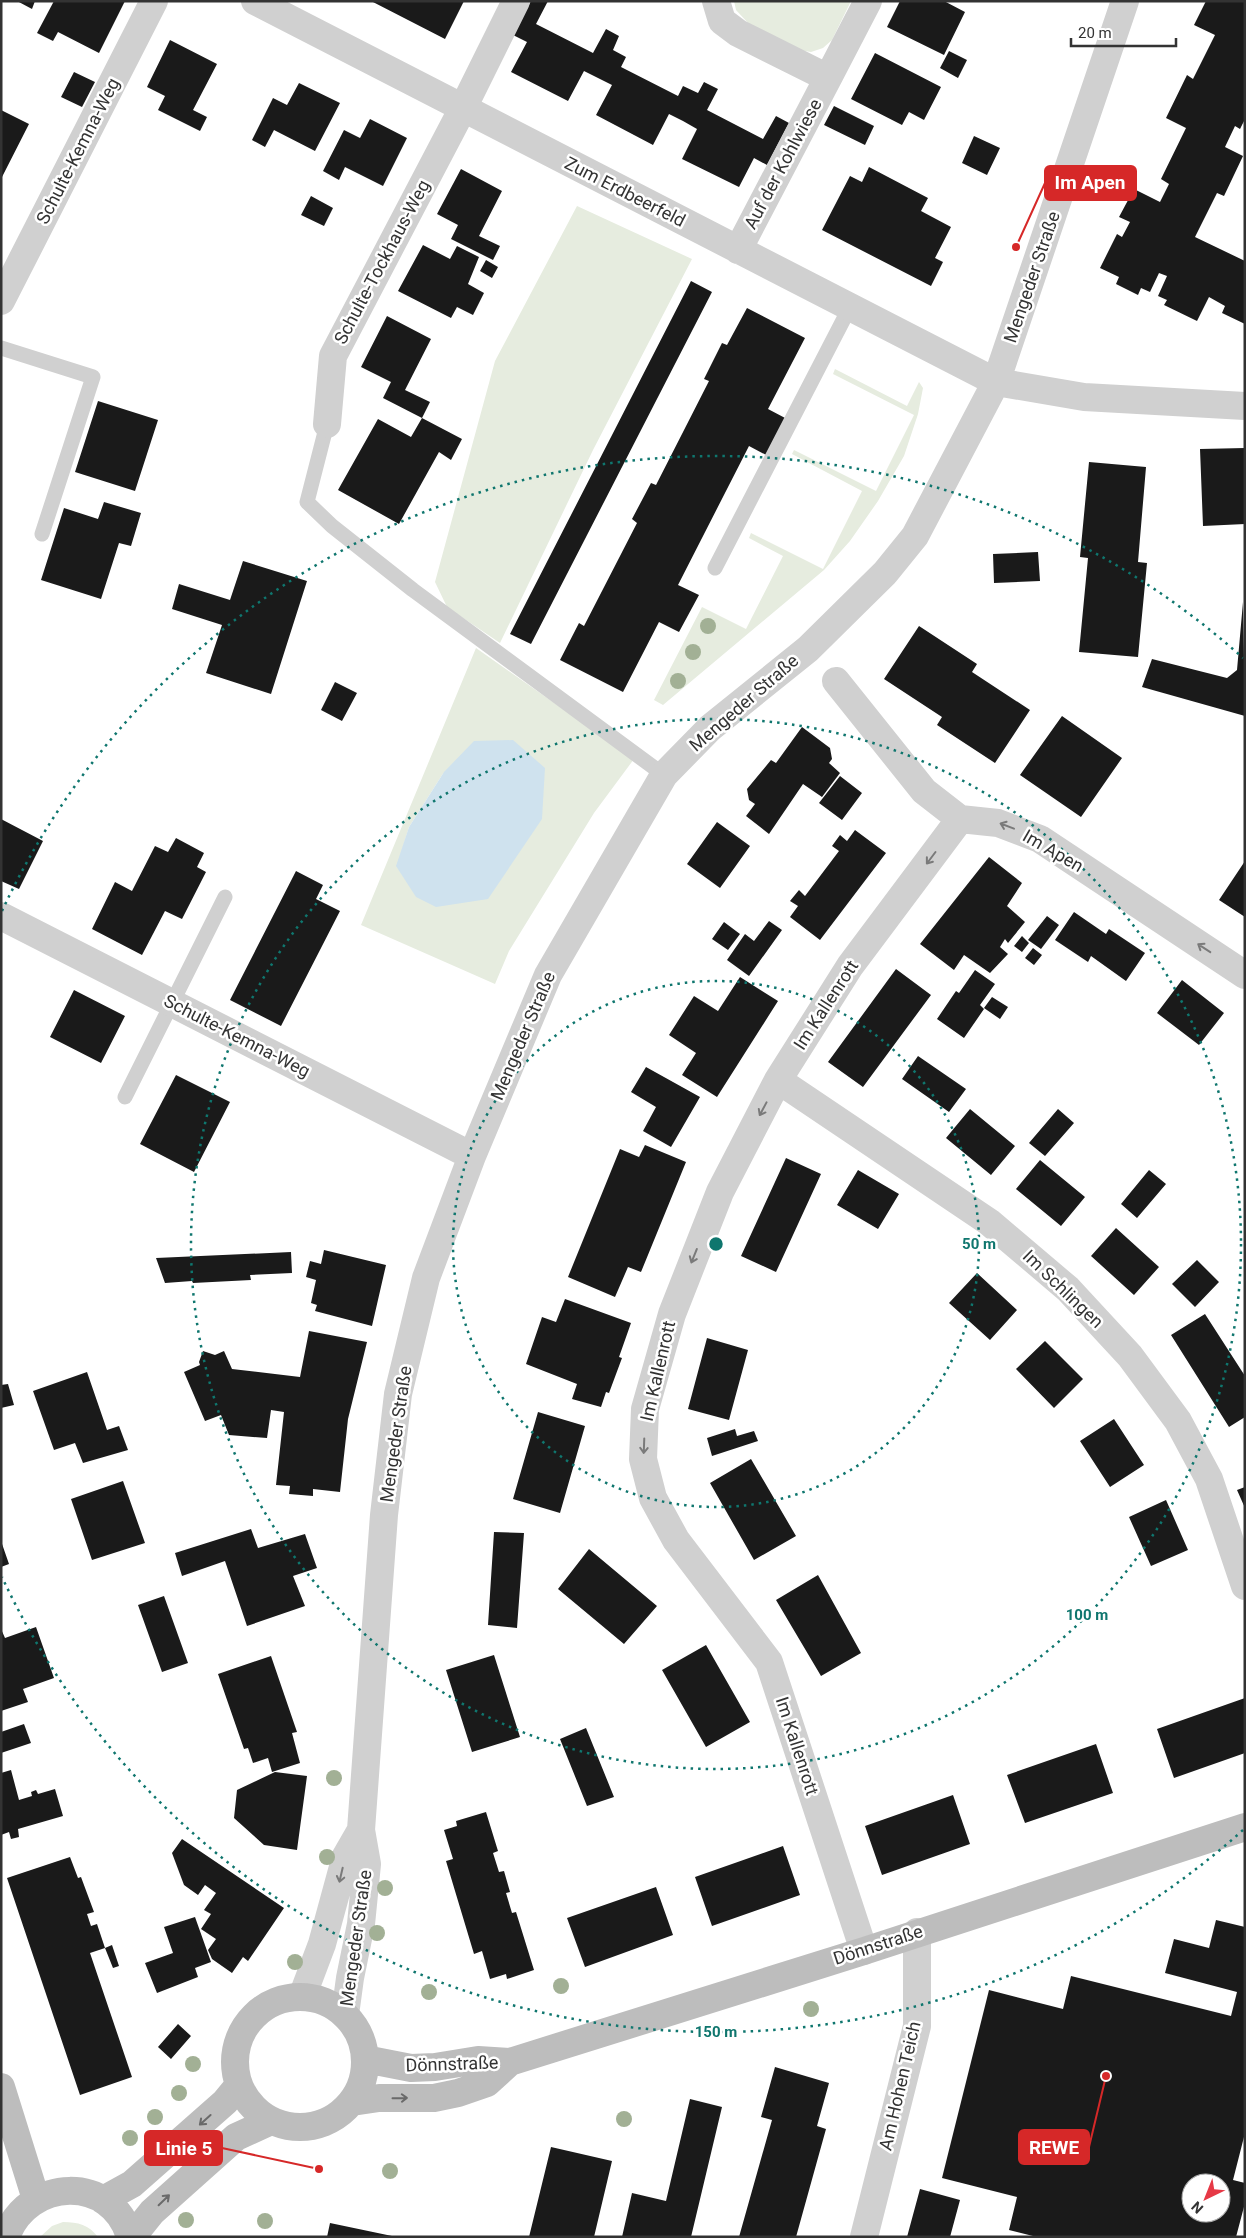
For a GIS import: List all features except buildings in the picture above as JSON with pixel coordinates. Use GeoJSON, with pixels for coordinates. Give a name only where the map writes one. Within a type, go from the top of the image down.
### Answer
{"type":"FeatureCollection","features":[{"type":"Feature","properties":{"kind":"street","name":"Schulte-Kemna-Weg"},"geometry":{"type":"LineString","coordinates":[[1,301],[154,1]]}},
{"type":"Feature","properties":{"kind":"street","name":"Zum Erdbeerfeld"},"geometry":{"type":"LineString","coordinates":[[255,1],[996,382]]}},
{"type":"Feature","properties":{"kind":"street","name":"Schulte-Tockhaus-Weg"},"geometry":{"type":"LineString","coordinates":[[327,424],[332,356],[463,108],[516,1]]}},
{"type":"Feature","properties":{"kind":"street","name":"Auf der Kohlwiese"},"geometry":{"type":"LineString","coordinates":[[716,1],[722,21],[738,33],[828,78]]}},
{"type":"Feature","properties":{"kind":"street","name":"Auf der Kohlwiese"},"geometry":{"type":"LineString","coordinates":[[738,250],[868,1]]}},
{"type":"Feature","properties":{"kind":"street","name":"Mengeder Straße"},"geometry":{"type":"LineString","coordinates":[[346,2015],[361,1924],[368,1864],[360,1830],[384,1515],[398,1394],[426,1278],[472,1156],[548,975],[664,776],[710,728],[808,649],[885,573],[915,536],[996,382],[1125,1]]}},
{"type":"Feature","properties":{"kind":"street"},"geometry":{"type":"LineString","coordinates":[[996,382],[1084,398],[1245,406]]}},
{"type":"Feature","properties":{"kind":"street"},"geometry":{"type":"LineString","coordinates":[[836,681],[924,791],[960,819]]}},
{"type":"Feature","properties":{"kind":"street","name":"Im Apen"},"geometry":{"type":"LineString","coordinates":[[960,819],[998,823],[1040,839],[1245,975]]}},
{"type":"Feature","properties":{"kind":"street","name":"Im Kallenrott"},"geometry":{"type":"LineString","coordinates":[[864,1951],[769,1662],[676,1540],[653,1498],[644,1459],[645,1409],[672,1314],[720,1192],[778,1080],[850,966],[960,819]]}},
{"type":"Feature","properties":{"kind":"street","name":"Schulte-Kemna-Weg"},"geometry":{"type":"LineString","coordinates":[[1,916],[472,1156]]}},
{"type":"Feature","properties":{"kind":"street","name":"Im Schlingen"},"geometry":{"type":"LineString","coordinates":[[778,1080],[989,1222],[1068,1289],[1130,1356],[1178,1421],[1209,1479],[1245,1586]]}},
{"type":"Feature","properties":{"kind":"street","name":"Dönnstraße"},"geometry":{"type":"LineString","coordinates":[[365,2059],[411,2068],[435,2067],[478,2060],[510,2062],[864,1951],[917,1932],[1245,1827]]}},
{"type":"Feature","properties":{"kind":"street","name":"Mengeder Straße"},"geometry":{"type":"LineString","coordinates":[[302,1997],[322,1944],[346,1856],[360,1830]]}},
{"type":"Feature","properties":{"kind":"street","name":"Am Hohen Teich"},"geometry":{"type":"LineString","coordinates":[[864,2237],[917,2026],[917,1932]]}},
{"type":"Feature","properties":{"kind":"street"},"geometry":{"type":"LineString","coordinates":[[302,1997],[332,2006],[346,2015],[356,2028],[362,2043],[365,2059],[364,2074],[352,2102],[339,2115],[314,2125],[288,2126],[271,2120],[257,2111],[246,2100],[239,2085],[235,2067],[236,2049],[242,2032],[252,2017],[267,2006],[284,1999],[302,1997]]}},
{"type":"Feature","properties":{"kind":"street","name":"Dönnstraße"},"geometry":{"type":"LineString","coordinates":[[352,2102],[379,2098],[434,2098],[458,2093],[487,2083],[510,2062]]}},
{"type":"Feature","properties":{"kind":"street"},"geometry":{"type":"LineString","coordinates":[[103,2200],[138,2178],[225,2102],[239,2085]]}},
{"type":"Feature","properties":{"kind":"street"},"geometry":{"type":"LineString","coordinates":[[1,2087],[36,2199]]}},
{"type":"Feature","properties":{"kind":"street"},"geometry":{"type":"LineString","coordinates":[[6,2237],[10,2226],[21,2210],[36,2199],[52,2192],[69,2190],[87,2193],[103,2200],[117,2212],[128,2228],[131,2237],[159,2206],[236,2137],[271,2120]]}},
{"type":"Feature","properties":{"kind":"lane"},"geometry":{"type":"LineString","coordinates":[[715,568],[850,307]]}},
{"type":"Feature","properties":{"kind":"lane"},"geometry":{"type":"LineString","coordinates":[[1,348],[92,377],[42,534]]}},
{"type":"Feature","properties":{"kind":"lane"},"geometry":{"type":"LineString","coordinates":[[327,424],[307,502],[332,526],[413,590],[664,776]]}},
{"type":"Feature","properties":{"kind":"lane"},"geometry":{"type":"LineString","coordinates":[[125,1097],[225,896]]}},
{"type":"Feature","properties":{"kind":"shaded area"},"geometry":{"type":"Polygon","coordinates":[[[734,1],[851,1],[832,40],[823,48],[811,52],[799,50],[749,24],[736,10],[734,1]]]}},
{"type":"Feature","properties":{"kind":"shaded area"},"geometry":{"type":"Polygon","coordinates":[[[577,206],[692,259],[593,450],[500,643],[447,607],[435,582],[495,361],[577,206]]]}},
{"type":"Feature","properties":{"kind":"shaded area"},"geometry":{"type":"Polygon","coordinates":[[[835,369],[907,406],[919,382],[923,388],[918,414],[904,456],[878,501],[850,541],[824,570],[663,705],[654,700],[702,607],[746,629],[783,556],[749,538],[751,533],[823,569],[862,491],[792,454],[794,450],[876,491],[914,415],[833,374],[835,369]]]}},
{"type":"Feature","properties":{"kind":"shaded area"},"geometry":{"type":"Polygon","coordinates":[[[476,648],[634,759],[594,813],[509,951],[495,984],[361,925],[476,648]],[[444,772],[409,827],[397,866],[444,772]]]}},
{"type":"Feature","properties":{"kind":"shaded area"},"geometry":{"type":"Polygon","coordinates":[[[63,2222],[83,2225],[98,2237],[40,2237],[52,2226],[63,2222]]]}},
{"type":"Feature","properties":{"kind":"water"},"geometry":{"type":"Polygon","coordinates":[[[513,740],[545,768],[542,819],[488,899],[436,907],[416,897],[396,866],[409,827],[444,772],[474,741],[513,740]]]}},
{"type":"Feature","properties":{"kind":"place","name":"Im Apen"},"geometry":{"type":"Point","coordinates":[1016,247]}},
{"type":"Feature","properties":{"kind":"place","name":"REWE"},"geometry":{"type":"Point","coordinates":[1106,2076]}},
{"type":"Feature","properties":{"kind":"place","name":"Linie 5"},"geometry":{"type":"Point","coordinates":[319,2169]}}]}
